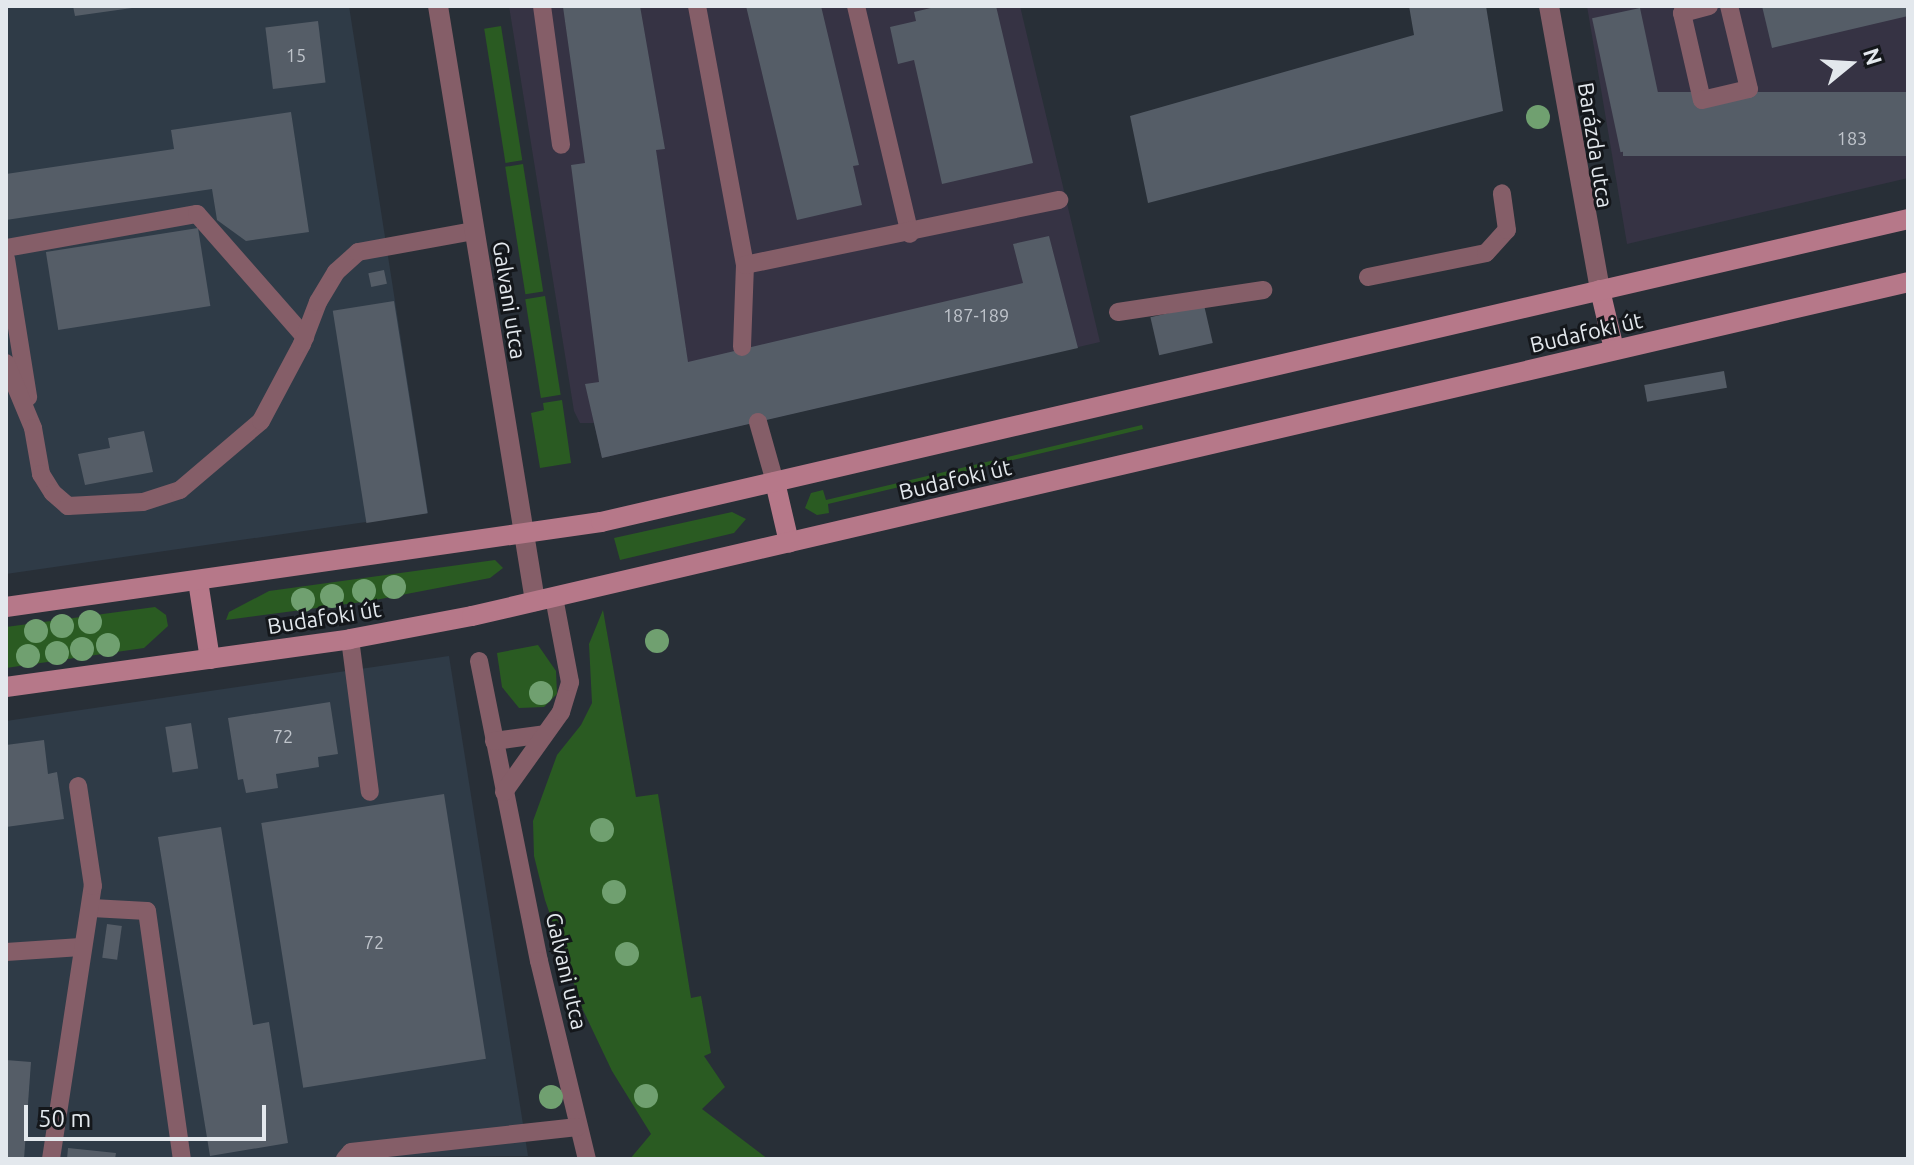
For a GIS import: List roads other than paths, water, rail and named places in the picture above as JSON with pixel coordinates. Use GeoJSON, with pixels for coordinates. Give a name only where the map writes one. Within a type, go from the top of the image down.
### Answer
{"type":"FeatureCollection","features":[{"type":"Feature","properties":{"kind":"main road","name":"Budafoki út"},"geometry":{"type":"LineString","coordinates":[[6,607],[523,534],[775,482],[1908,219]]}},
{"type":"Feature","properties":{"kind":"main road","name":"Budafoki út"},"geometry":{"type":"LineString","coordinates":[[6,687],[350,639],[544,599],[1908,282]]}},
{"type":"Feature","properties":{"kind":"main road"},"geometry":{"type":"LineString","coordinates":[[1600,290],[1614,349]]}},
{"type":"Feature","properties":{"kind":"main road"},"geometry":{"type":"LineString","coordinates":[[775,482],[789,542]]}},
{"type":"Feature","properties":{"kind":"main road"},"geometry":{"type":"LineString","coordinates":[[198,581],[210,659]]}},
{"type":"Feature","properties":{"kind":"street","name":"Galvani utca"},"geometry":{"type":"LineString","coordinates":[[438,6],[523,534],[544,599]]}},
{"type":"Feature","properties":{"kind":"street","name":"Barázda utca"},"geometry":{"type":"LineString","coordinates":[[1549,6],[1600,290]]}},
{"type":"Feature","properties":{"kind":"lane"},"geometry":{"type":"LineString","coordinates":[[542,6],[561,145]]}},
{"type":"Feature","properties":{"kind":"lane"},"geometry":{"type":"LineString","coordinates":[[697,6],[745,265],[742,347]]}},
{"type":"Feature","properties":{"kind":"lane"},"geometry":{"type":"LineString","coordinates":[[856,6],[910,234]]}},
{"type":"Feature","properties":{"kind":"lane"},"geometry":{"type":"LineString","coordinates":[[1709,6],[1682,13],[1702,100],[1749,89],[1729,6]]}},
{"type":"Feature","properties":{"kind":"lane"},"geometry":{"type":"LineString","coordinates":[[1368,277],[1486,253],[1507,230],[1502,193]]}},
{"type":"Feature","properties":{"kind":"lane"},"geometry":{"type":"LineString","coordinates":[[745,265],[910,234],[1059,200]]}},
{"type":"Feature","properties":{"kind":"lane"},"geometry":{"type":"LineString","coordinates":[[6,248],[197,214],[305,337]]}},
{"type":"Feature","properties":{"kind":"lane"},"geometry":{"type":"LineString","coordinates":[[6,259],[41,474],[68,506],[143,502],[180,490],[261,421],[336,272],[358,252],[474,231]]}},
{"type":"Feature","properties":{"kind":"lane"},"geometry":{"type":"LineString","coordinates":[[1118,312],[1263,290]]}},
{"type":"Feature","properties":{"kind":"lane"},"geometry":{"type":"LineString","coordinates":[[6,363],[33,428]]}},
{"type":"Feature","properties":{"kind":"lane"},"geometry":{"type":"LineString","coordinates":[[758,422],[775,482]]}},
{"type":"Feature","properties":{"kind":"lane","name":"Galvani utca"},"geometry":{"type":"LineString","coordinates":[[504,792],[561,712],[570,682],[544,599]]}},
{"type":"Feature","properties":{"kind":"lane"},"geometry":{"type":"LineString","coordinates":[[350,639],[370,792]]}},
{"type":"Feature","properties":{"kind":"lane","name":"Galvani utca"},"geometry":{"type":"LineString","coordinates":[[479,661],[504,792],[587,1159]]}},
{"type":"Feature","properties":{"kind":"lane"},"geometry":{"type":"LineString","coordinates":[[494,741],[545,734]]}},
{"type":"Feature","properties":{"kind":"lane"},"geometry":{"type":"LineString","coordinates":[[51,1159],[81,947],[92,908],[93,886],[78,786]]}},
{"type":"Feature","properties":{"kind":"lane"},"geometry":{"type":"LineString","coordinates":[[92,908],[147,911],[182,1159]]}},
{"type":"Feature","properties":{"kind":"lane"},"geometry":{"type":"LineString","coordinates":[[6,952],[81,947]]}},
{"type":"Feature","properties":{"kind":"lane"},"geometry":{"type":"LineString","coordinates":[[345,1159],[351,1152],[578,1127]]}}]}
